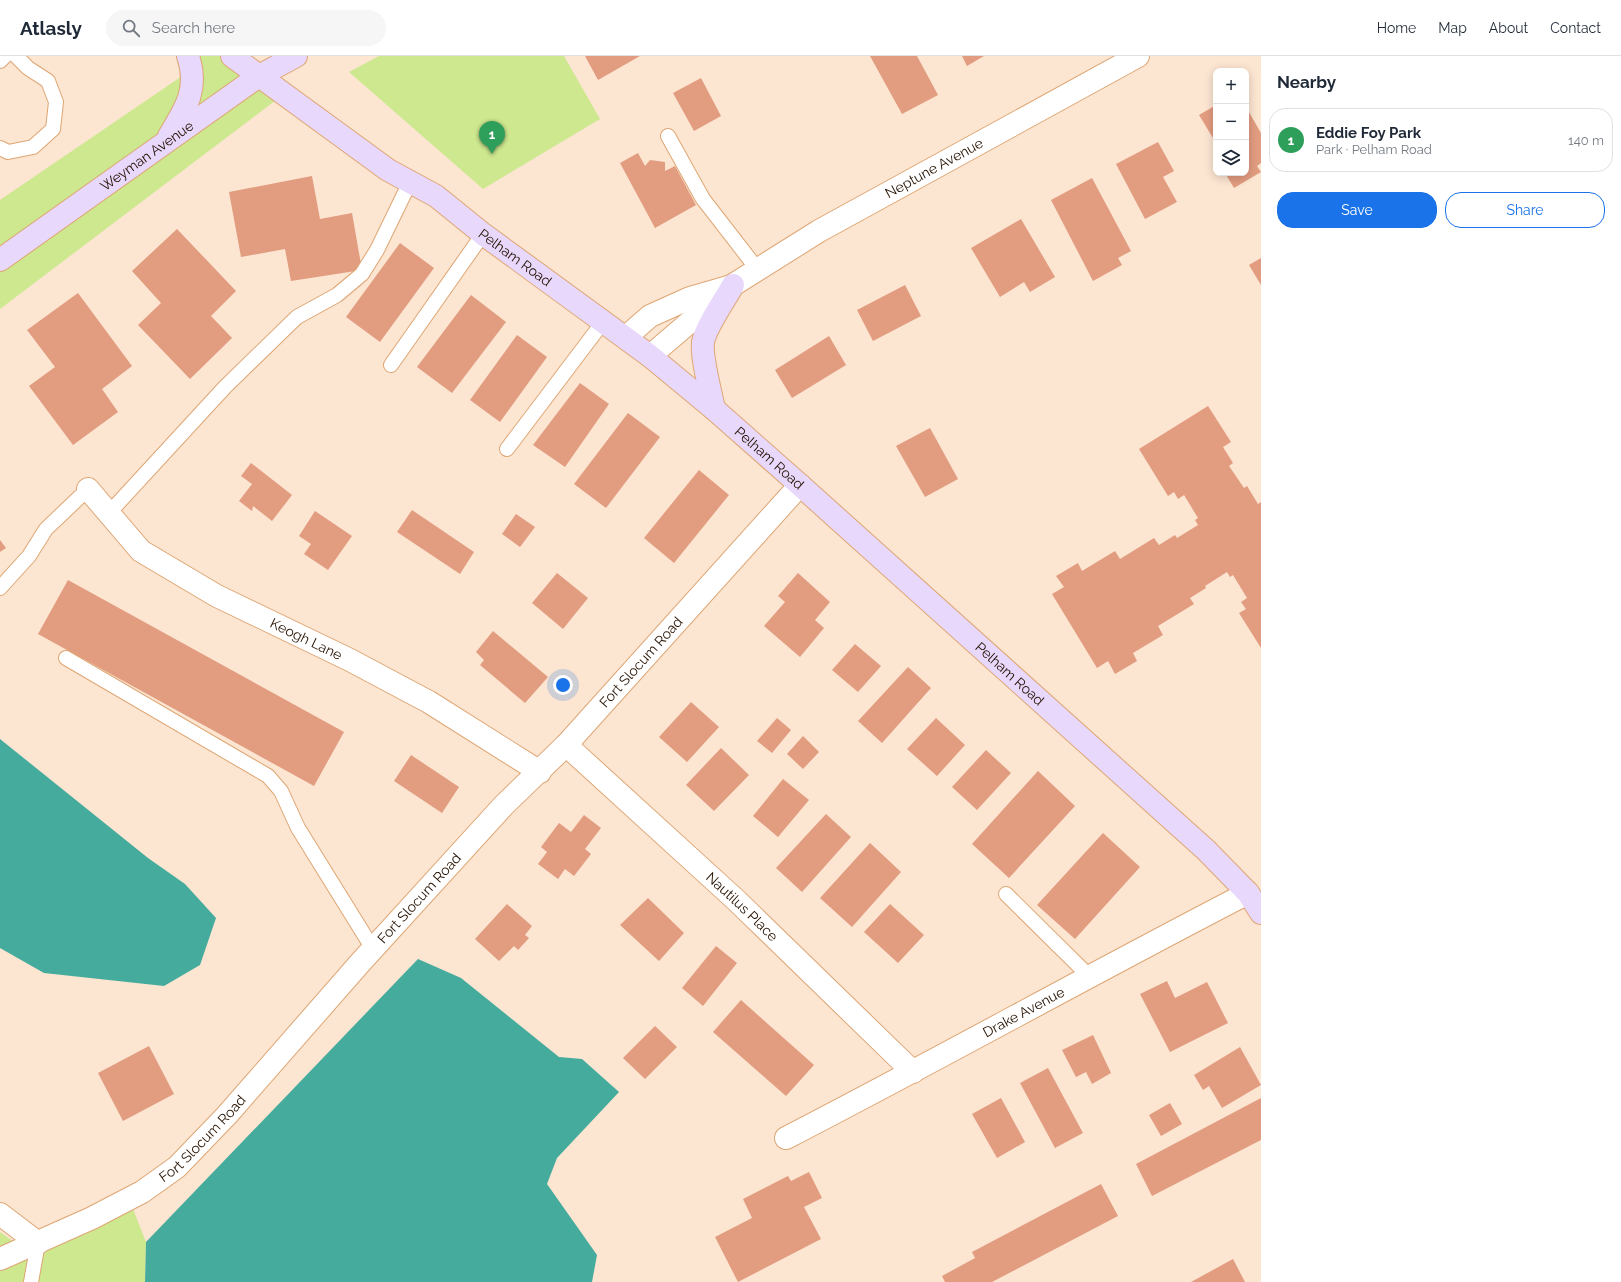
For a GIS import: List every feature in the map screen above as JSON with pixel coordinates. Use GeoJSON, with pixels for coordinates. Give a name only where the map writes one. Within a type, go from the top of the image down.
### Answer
{"type":"FeatureCollection","features":[{"type":"Feature","properties":{"kind":"main road"},"geometry":{"type":"LineString","coordinates":[[165,143],[182,114],[191,94],[193,77],[188,56]]}},
{"type":"Feature","properties":{"kind":"main road","name":"Pelham Road"},"geometry":{"type":"LineString","coordinates":[[232,56],[388,170],[436,196],[484,234],[603,322],[626,337],[714,409],[1206,850],[1255,889],[1261,913]]}},
{"type":"Feature","properties":{"kind":"main road","name":"Weyman Avenue"},"geometry":{"type":"LineString","coordinates":[[0,260],[259,76],[296,56]]}},
{"type":"Feature","properties":{"kind":"main road"},"geometry":{"type":"LineString","coordinates":[[714,409],[706,373],[703,342],[713,318],[733,285]]}},
{"type":"Feature","properties":{"kind":"street","name":"Neptune Avenue"},"geometry":{"type":"LineString","coordinates":[[650,356],[733,285],[819,231],[1138,56]]}},
{"type":"Feature","properties":{"kind":"street","name":"Neptune Avenue"},"geometry":{"type":"LineString","coordinates":[[626,337],[650,316],[690,298],[733,285]]}},
{"type":"Feature","properties":{"kind":"street","name":"Fort Slocum Road"},"geometry":{"type":"LineString","coordinates":[[0,1259],[38,1243],[142,1192],[177,1167],[227,1115],[373,949],[504,805],[540,772],[566,745],[800,485]]}},
{"type":"Feature","properties":{"kind":"street","name":"Keogh Lane"},"geometry":{"type":"LineString","coordinates":[[88,489],[141,551],[217,596],[350,660],[429,702],[540,772]]}},
{"type":"Feature","properties":{"kind":"street","name":"Nautilus Place"},"geometry":{"type":"LineString","coordinates":[[566,745],[736,900],[913,1072]]}},
{"type":"Feature","properties":{"kind":"street","name":"Drake Avenue"},"geometry":{"type":"LineString","coordinates":[[786,1138],[913,1072],[1089,976],[1255,889]]}},
{"type":"Feature","properties":{"kind":"street"},"geometry":{"type":"LineString","coordinates":[[0,1214],[38,1243]]}},
{"type":"Feature","properties":{"kind":"lane"},"geometry":{"type":"LineString","coordinates":[[0,61],[5,56]]}},
{"type":"Feature","properties":{"kind":"lane"},"geometry":{"type":"LineString","coordinates":[[0,148],[8,152],[33,147],[53,128],[56,102],[48,81],[28,68],[16,56]]}},
{"type":"Feature","properties":{"kind":"lane"},"geometry":{"type":"LineString","coordinates":[[668,136],[703,199],[758,270]]}},
{"type":"Feature","properties":{"kind":"lane"},"geometry":{"type":"LineString","coordinates":[[109,513],[225,387],[297,317],[337,295],[362,274],[377,250],[410,182]]}},
{"type":"Feature","properties":{"kind":"lane"},"geometry":{"type":"LineString","coordinates":[[391,365],[484,234]]}},
{"type":"Feature","properties":{"kind":"lane"},"geometry":{"type":"LineString","coordinates":[[507,449],[603,322]]}},
{"type":"Feature","properties":{"kind":"lane"},"geometry":{"type":"LineString","coordinates":[[0,588],[29,556],[46,529],[88,489]]}},
{"type":"Feature","properties":{"kind":"lane"},"geometry":{"type":"LineString","coordinates":[[66,658],[268,776],[281,791],[298,828],[373,949]]}},
{"type":"Feature","properties":{"kind":"lane"},"geometry":{"type":"LineString","coordinates":[[1006,894],[1089,976]]}},
{"type":"Feature","properties":{"kind":"lane"},"geometry":{"type":"LineString","coordinates":[[31,1282],[38,1243]]}},
{"type":"Feature","properties":{"kind":"green space"},"geometry":{"type":"Polygon","coordinates":[[[184,56],[226,56],[280,97],[0,309],[0,200],[188,72],[184,56]]]}},
{"type":"Feature","properties":{"kind":"green space"},"geometry":{"type":"Polygon","coordinates":[[[379,56],[564,56],[600,119],[483,189],[349,72],[379,56]]]}},
{"type":"Feature","properties":{"kind":"green space"},"geometry":{"type":"Polygon","coordinates":[[[131,1204],[146,1242],[145,1282],[0,1282],[0,1232],[17,1244],[131,1204]]]}},
{"type":"Feature","properties":{"kind":"water"},"geometry":{"type":"Polygon","coordinates":[[[0,739],[148,858],[185,884],[216,918],[200,965],[164,986],[44,973],[0,948],[0,739]]]}},
{"type":"Feature","properties":{"kind":"water"},"geometry":{"type":"Polygon","coordinates":[[[418,959],[461,978],[559,1057],[582,1059],[619,1092],[557,1158],[547,1184],[597,1255],[592,1282],[145,1282],[146,1242],[418,959]]]}},
{"type":"Feature","properties":{"kind":"building"},"geometry":{"type":"Polygon","coordinates":[[[585,56],[640,56],[598,80],[585,56]]]}},
{"type":"Feature","properties":{"kind":"building"},"geometry":{"type":"Polygon","coordinates":[[[870,56],[917,56],[938,95],[902,114],[870,56]]]}},
{"type":"Feature","properties":{"kind":"building"},"geometry":{"type":"Polygon","coordinates":[[[962,56],[984,56],[967,66],[962,56]]]}},
{"type":"Feature","properties":{"kind":"building"},"geometry":{"type":"Polygon","coordinates":[[[701,78],[721,116],[694,131],[673,93],[701,78]]]}},
{"type":"Feature","properties":{"kind":"building"},"geometry":{"type":"Polygon","coordinates":[[[1213,107],[1213,138],[1199,115],[1213,107]]]}},
{"type":"Feature","properties":{"kind":"building"},"geometry":{"type":"Polygon","coordinates":[[[1249,112],[1261,133],[1261,163],[1257,166],[1261,172],[1234,188],[1227,176],[1249,176],[1249,112]]]}},
{"type":"Feature","properties":{"kind":"building"},"geometry":{"type":"Polygon","coordinates":[[[1158,142],[1174,171],[1163,177],[1177,202],[1145,219],[1116,164],[1158,142]]]}},
{"type":"Feature","properties":{"kind":"building"},"geometry":{"type":"Polygon","coordinates":[[[638,153],[645,166],[650,160],[665,162],[665,171],[675,166],[696,205],[655,228],[620,163],[638,153]]]}},
{"type":"Feature","properties":{"kind":"building"},"geometry":{"type":"Polygon","coordinates":[[[312,176],[320,219],[352,213],[362,270],[291,281],[285,249],[241,257],[229,192],[312,176]]]}},
{"type":"Feature","properties":{"kind":"building"},"geometry":{"type":"Polygon","coordinates":[[[1092,178],[1131,251],[1118,258],[1122,265],[1093,281],[1051,200],[1092,178]]]}},
{"type":"Feature","properties":{"kind":"building"},"geometry":{"type":"Polygon","coordinates":[[[1021,219],[1055,277],[1030,292],[1024,282],[1000,297],[971,248],[1021,219]]]}},
{"type":"Feature","properties":{"kind":"building"},"geometry":{"type":"Polygon","coordinates":[[[177,229],[236,291],[211,316],[232,338],[190,379],[138,325],[161,303],[132,271],[177,229]]]}},
{"type":"Feature","properties":{"kind":"building"},"geometry":{"type":"Polygon","coordinates":[[[400,243],[434,268],[380,342],[346,317],[400,243]]]}},
{"type":"Feature","properties":{"kind":"building"},"geometry":{"type":"Polygon","coordinates":[[[1261,258],[1261,285],[1249,265],[1261,258]]]}},
{"type":"Feature","properties":{"kind":"building"},"geometry":{"type":"Polygon","coordinates":[[[905,285],[921,316],[873,341],[857,310],[905,285]]]}},
{"type":"Feature","properties":{"kind":"building"},"geometry":{"type":"Polygon","coordinates":[[[78,293],[132,366],[102,389],[118,412],[73,445],[29,386],[55,367],[27,330],[78,293]]]}},
{"type":"Feature","properties":{"kind":"building"},"geometry":{"type":"Polygon","coordinates":[[[471,295],[506,322],[452,393],[417,367],[471,295]]]}},
{"type":"Feature","properties":{"kind":"building"},"geometry":{"type":"Polygon","coordinates":[[[517,335],[547,357],[500,422],[470,400],[517,335]]]}},
{"type":"Feature","properties":{"kind":"building"},"geometry":{"type":"Polygon","coordinates":[[[829,336],[846,365],[792,398],[775,370],[829,336]]]}},
{"type":"Feature","properties":{"kind":"building"},"geometry":{"type":"Polygon","coordinates":[[[580,383],[609,404],[565,467],[533,445],[580,383]]]}},
{"type":"Feature","properties":{"kind":"building"},"geometry":{"type":"Polygon","coordinates":[[[1208,406],[1231,442],[1223,447],[1233,463],[1229,466],[1244,488],[1247,486],[1258,504],[1261,502],[1261,648],[1239,613],[1246,609],[1241,602],[1247,598],[1233,575],[1230,577],[1227,572],[1190,598],[1194,604],[1158,626],[1163,635],[1133,653],[1137,661],[1115,674],[1108,661],[1097,668],[1052,594],[1064,587],[1056,576],[1078,563],[1082,571],[1115,551],[1120,559],[1154,538],[1159,545],[1175,535],[1177,538],[1198,525],[1195,520],[1198,518],[1184,495],[1178,499],[1174,492],[1168,496],[1139,449],[1208,406]]]}},
{"type":"Feature","properties":{"kind":"building"},"geometry":{"type":"Polygon","coordinates":[[[628,413],[660,437],[606,508],[574,484],[628,413]]]}},
{"type":"Feature","properties":{"kind":"building"},"geometry":{"type":"Polygon","coordinates":[[[930,428],[958,479],[925,497],[896,446],[930,428]]]}},
{"type":"Feature","properties":{"kind":"building"},"geometry":{"type":"Polygon","coordinates":[[[251,463],[292,495],[272,521],[253,506],[252,511],[239,501],[252,484],[241,476],[251,463]]]}},
{"type":"Feature","properties":{"kind":"building"},"geometry":{"type":"Polygon","coordinates":[[[699,470],[729,495],[674,563],[644,538],[699,470]]]}},
{"type":"Feature","properties":{"kind":"building"},"geometry":{"type":"Polygon","coordinates":[[[412,510],[474,552],[460,574],[397,532],[412,510]]]}},
{"type":"Feature","properties":{"kind":"building"},"geometry":{"type":"Polygon","coordinates":[[[315,511],[352,536],[328,570],[304,554],[311,544],[299,536],[315,511]]]}},
{"type":"Feature","properties":{"kind":"building"},"geometry":{"type":"Polygon","coordinates":[[[516,514],[535,527],[520,547],[502,534],[516,514]]]}},
{"type":"Feature","properties":{"kind":"building"},"geometry":{"type":"Polygon","coordinates":[[[0,540],[6,548],[0,552],[0,540]]]}},
{"type":"Feature","properties":{"kind":"building"},"geometry":{"type":"Polygon","coordinates":[[[557,573],[588,598],[563,629],[532,603],[557,573]]]}},
{"type":"Feature","properties":{"kind":"building"},"geometry":{"type":"Polygon","coordinates":[[[798,573],[830,602],[815,620],[824,628],[800,657],[764,626],[785,602],[778,596],[798,573]]]}},
{"type":"Feature","properties":{"kind":"building"},"geometry":{"type":"Polygon","coordinates":[[[68,580],[344,732],[314,786],[38,634],[68,580]]]}},
{"type":"Feature","properties":{"kind":"building"},"geometry":{"type":"Polygon","coordinates":[[[493,631],[548,677],[525,703],[480,665],[484,660],[476,652],[493,631]]]}},
{"type":"Feature","properties":{"kind":"building"},"geometry":{"type":"Polygon","coordinates":[[[855,644],[881,666],[858,692],[832,670],[855,644]]]}},
{"type":"Feature","properties":{"kind":"building"},"geometry":{"type":"Polygon","coordinates":[[[908,667],[931,688],[882,743],[858,721],[908,667]]]}},
{"type":"Feature","properties":{"kind":"building"},"geometry":{"type":"Polygon","coordinates":[[[691,702],[719,727],[687,762],[659,737],[691,702]]]}},
{"type":"Feature","properties":{"kind":"building"},"geometry":{"type":"Polygon","coordinates":[[[777,718],[791,730],[772,753],[757,741],[777,718]]]}},
{"type":"Feature","properties":{"kind":"building"},"geometry":{"type":"Polygon","coordinates":[[[936,718],[965,745],[937,776],[907,749],[936,718]]]}},
{"type":"Feature","properties":{"kind":"building"},"geometry":{"type":"Polygon","coordinates":[[[803,736],[819,752],[803,769],[787,754],[803,736]]]}},
{"type":"Feature","properties":{"kind":"building"},"geometry":{"type":"Polygon","coordinates":[[[721,748],[749,775],[714,811],[686,785],[721,748]]]}},
{"type":"Feature","properties":{"kind":"building"},"geometry":{"type":"Polygon","coordinates":[[[986,750],[1011,773],[977,810],[952,787],[986,750]]]}},
{"type":"Feature","properties":{"kind":"building"},"geometry":{"type":"Polygon","coordinates":[[[411,755],[459,787],[442,813],[394,781],[411,755]]]}},
{"type":"Feature","properties":{"kind":"building"},"geometry":{"type":"Polygon","coordinates":[[[1038,771],[1075,806],[1009,878],[972,844],[1038,771]]]}},
{"type":"Feature","properties":{"kind":"building"},"geometry":{"type":"Polygon","coordinates":[[[783,779],[809,800],[778,837],[753,816],[783,779]]]}},
{"type":"Feature","properties":{"kind":"building"},"geometry":{"type":"Polygon","coordinates":[[[826,814],[851,837],[802,892],[776,868],[826,814]]]}},
{"type":"Feature","properties":{"kind":"building"},"geometry":{"type":"Polygon","coordinates":[[[584,815],[601,828],[585,849],[591,854],[574,876],[565,869],[558,879],[538,864],[547,852],[541,847],[559,823],[571,832],[584,815]]]}},
{"type":"Feature","properties":{"kind":"building"},"geometry":{"type":"Polygon","coordinates":[[[1103,833],[1140,867],[1075,939],[1037,905],[1103,833]]]}},
{"type":"Feature","properties":{"kind":"building"},"geometry":{"type":"Polygon","coordinates":[[[870,843],[901,872],[852,927],[820,898],[870,843]]]}},
{"type":"Feature","properties":{"kind":"building"},"geometry":{"type":"Polygon","coordinates":[[[648,898],[684,933],[659,961],[620,925],[648,898]]]}},
{"type":"Feature","properties":{"kind":"building"},"geometry":{"type":"Polygon","coordinates":[[[507,904],[532,926],[525,935],[529,938],[518,950],[514,946],[499,961],[475,939],[507,904]]]}},
{"type":"Feature","properties":{"kind":"building"},"geometry":{"type":"Polygon","coordinates":[[[890,904],[924,935],[898,963],[864,932],[890,904]]]}},
{"type":"Feature","properties":{"kind":"building"},"geometry":{"type":"Polygon","coordinates":[[[716,946],[737,963],[703,1006],[682,988],[716,946]]]}},
{"type":"Feature","properties":{"kind":"building"},"geometry":{"type":"Polygon","coordinates":[[[1167,981],[1175,998],[1207,982],[1228,1023],[1170,1052],[1140,994],[1167,981]]]}},
{"type":"Feature","properties":{"kind":"building"},"geometry":{"type":"Polygon","coordinates":[[[741,1000],[814,1065],[786,1096],[713,1032],[741,1000]]]}},
{"type":"Feature","properties":{"kind":"building"},"geometry":{"type":"Polygon","coordinates":[[[655,1026],[677,1047],[645,1079],[623,1058],[655,1026]]]}},
{"type":"Feature","properties":{"kind":"building"},"geometry":{"type":"Polygon","coordinates":[[[1093,1035],[1111,1073],[1092,1084],[1086,1072],[1076,1077],[1062,1050],[1093,1035]]]}},
{"type":"Feature","properties":{"kind":"building"},"geometry":{"type":"Polygon","coordinates":[[[149,1046],[174,1094],[123,1121],[98,1073],[149,1046]]]}},
{"type":"Feature","properties":{"kind":"building"},"geometry":{"type":"Polygon","coordinates":[[[1240,1047],[1261,1085],[1222,1108],[1209,1086],[1203,1090],[1194,1075],[1240,1047]]]}},
{"type":"Feature","properties":{"kind":"building"},"geometry":{"type":"Polygon","coordinates":[[[1048,1068],[1083,1133],[1055,1148],[1020,1083],[1048,1068]]]}},
{"type":"Feature","properties":{"kind":"building"},"geometry":{"type":"Polygon","coordinates":[[[1001,1098],[1025,1142],[997,1158],[972,1114],[1001,1098]]]}},
{"type":"Feature","properties":{"kind":"building"},"geometry":{"type":"Polygon","coordinates":[[[1261,1098],[1261,1140],[1152,1196],[1136,1164],[1261,1098]]]}},
{"type":"Feature","properties":{"kind":"building"},"geometry":{"type":"Polygon","coordinates":[[[1170,1103],[1182,1124],[1161,1136],[1149,1115],[1170,1103]]]}},
{"type":"Feature","properties":{"kind":"building"},"geometry":{"type":"Polygon","coordinates":[[[809,1172],[822,1198],[804,1207],[821,1239],[738,1282],[715,1237],[752,1218],[743,1199],[788,1176],[791,1181],[809,1172]]]}},
{"type":"Feature","properties":{"kind":"building"},"geometry":{"type":"Polygon","coordinates":[[[1101,1184],[1118,1216],[992,1282],[945,1282],[942,1276],[975,1258],[972,1252],[1101,1184]]]}},
{"type":"Feature","properties":{"kind":"building"},"geometry":{"type":"Polygon","coordinates":[[[1233,1259],[1245,1282],[1191,1282],[1233,1259]]]}},
{"type":"Feature","properties":{"kind":"place","name":"Eddie Foy Park"},"geometry":{"type":"Point","coordinates":[492,154]}}]}
